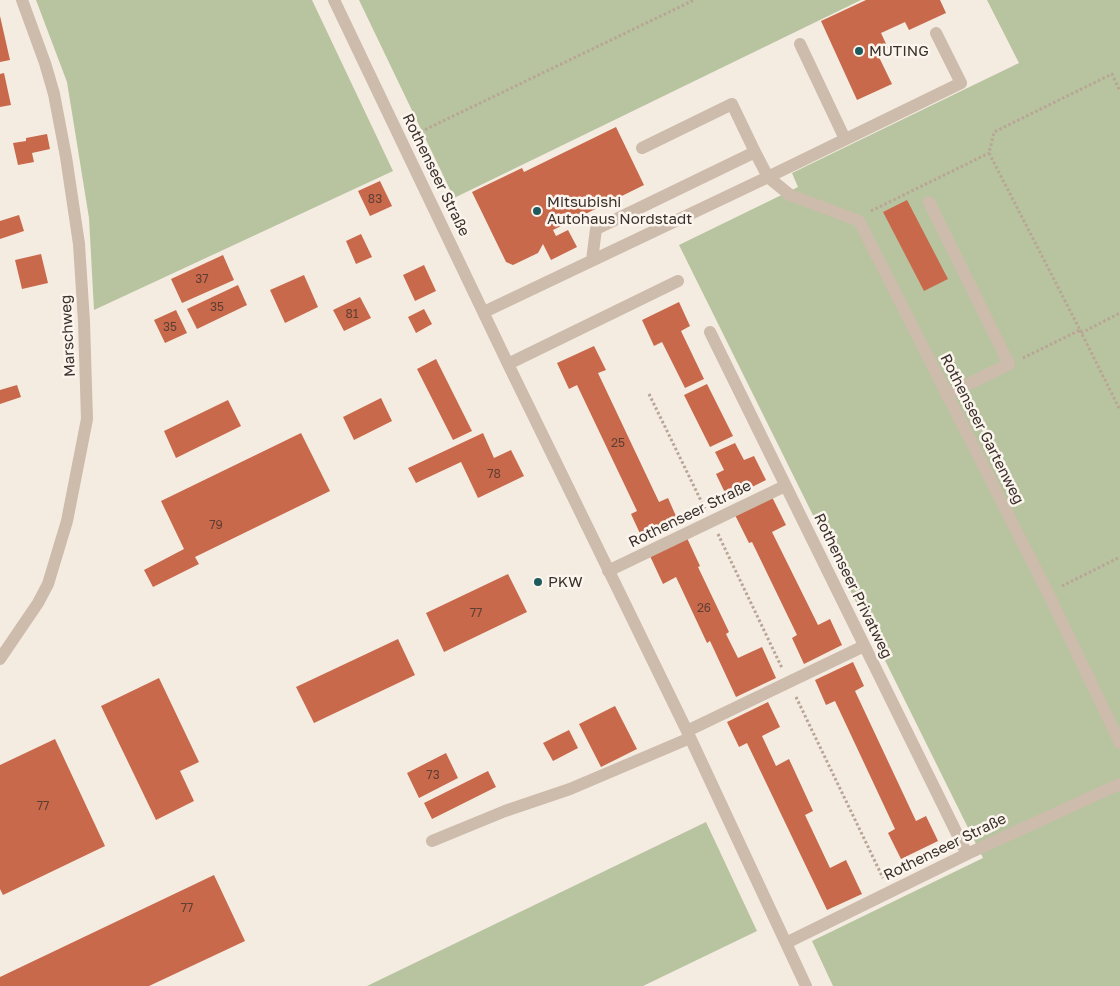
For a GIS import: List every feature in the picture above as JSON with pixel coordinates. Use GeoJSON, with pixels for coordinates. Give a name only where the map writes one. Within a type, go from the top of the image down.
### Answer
{"type":"FeatureCollection","features":[{"type":"Feature","properties":{"kind":"street","name":"Marschweg"},"geometry":{"type":"LineString","coordinates":[[0,659],[38,603],[48,584],[67,521],[87,420],[79,244],[66,157],[54,94],[22,0]]}},
{"type":"Feature","properties":{"kind":"street","name":"Rothenseer Straße"},"geometry":{"type":"LineString","coordinates":[[334,0],[688,734],[806,986]]}},
{"type":"Feature","properties":{"kind":"street"},"geometry":{"type":"LineString","coordinates":[[484,312],[961,83],[936,33]]}},
{"type":"Feature","properties":{"kind":"street"},"geometry":{"type":"LineString","coordinates":[[800,44],[845,139]]}},
{"type":"Feature","properties":{"kind":"street"},"geometry":{"type":"LineString","coordinates":[[642,148],[732,104],[768,177]]}},
{"type":"Feature","properties":{"kind":"street"},"geometry":{"type":"LineString","coordinates":[[592,260],[596,229],[756,152]]}},
{"type":"Feature","properties":{"kind":"street","name":"Rothenseer Gartenweg"},"geometry":{"type":"LineString","coordinates":[[768,177],[790,195],[859,221],[1048,593],[1120,743]]}},
{"type":"Feature","properties":{"kind":"street"},"geometry":{"type":"LineString","coordinates":[[929,202],[1009,364],[946,395]]}},
{"type":"Feature","properties":{"kind":"street"},"geometry":{"type":"LineString","coordinates":[[508,364],[678,281]]}},
{"type":"Feature","properties":{"kind":"street","name":"Rothenseer Privatweg"},"geometry":{"type":"LineString","coordinates":[[710,332],[967,854]]}},
{"type":"Feature","properties":{"kind":"street","name":"Rothenseer Straße"},"geometry":{"type":"LineString","coordinates":[[608,570],[785,486]]}},
{"type":"Feature","properties":{"kind":"street"},"geometry":{"type":"LineString","coordinates":[[432,841],[505,811],[570,789],[688,734],[864,646]]}},
{"type":"Feature","properties":{"kind":"street","name":"Rothenseer Straße"},"geometry":{"type":"LineString","coordinates":[[786,943],[967,854],[1120,784]]}},
{"type":"Feature","properties":{"kind":"path"},"geometry":{"type":"LineString","coordinates":[[401,141],[694,0]]}},
{"type":"Feature","properties":{"kind":"path"},"geometry":{"type":"LineString","coordinates":[[1120,91],[1112,74],[994,132],[989,153],[1120,410]]}},
{"type":"Feature","properties":{"kind":"path"},"geometry":{"type":"LineString","coordinates":[[1009,364],[1120,313]]}},
{"type":"Feature","properties":{"kind":"path"},"geometry":{"type":"LineString","coordinates":[[649,394],[890,892]]}},
{"type":"Feature","properties":{"kind":"path"},"geometry":{"type":"LineString","coordinates":[[1048,593],[1120,558]]}},
{"type":"Feature","properties":{"kind":"green space"},"geometry":{"type":"Polygon","coordinates":[[[36,0],[312,0],[393,171],[94,310],[89,218],[67,82],[36,0]]]}},
{"type":"Feature","properties":{"kind":"green space"},"geometry":{"type":"Polygon","coordinates":[[[359,0],[861,0],[454,198],[359,0]]]}},
{"type":"Feature","properties":{"kind":"green space"},"geometry":{"type":"Polygon","coordinates":[[[987,0],[1120,0],[1120,986],[833,986],[812,941],[983,858],[679,245],[798,187],[792,173],[1019,63],[987,0]]]}},
{"type":"Feature","properties":{"kind":"green space"},"geometry":{"type":"Polygon","coordinates":[[[706,822],[757,931],[643,986],[367,986],[706,822]]]}},
{"type":"Feature","properties":{"kind":"building","name":"MUTING"},"geometry":{"type":"Polygon","coordinates":[[[866,0],[940,0],[946,13],[909,30],[905,22],[881,33],[888,48],[877,53],[892,84],[857,100],[821,21],[866,0]]]}},
{"type":"Feature","properties":{"kind":"building"},"geometry":{"type":"Polygon","coordinates":[[[0,16],[10,60],[0,62],[0,16]]]}},
{"type":"Feature","properties":{"kind":"building"},"geometry":{"type":"Polygon","coordinates":[[[4,73],[11,105],[0,107],[0,74],[4,73]]]}},
{"type":"Feature","properties":{"kind":"building","name":"Mitsubishi Autohaus Nordstadt"},"geometry":{"type":"Polygon","coordinates":[[[616,127],[644,185],[553,230],[556,236],[568,230],[577,247],[551,260],[543,244],[538,253],[513,265],[506,262],[472,192],[522,168],[524,172],[616,127]]]}},
{"type":"Feature","properties":{"kind":"building"},"geometry":{"type":"Polygon","coordinates":[[[47,134],[50,149],[32,153],[34,162],[18,165],[13,143],[26,141],[26,138],[47,134]]]}},
{"type":"Feature","properties":{"kind":"building"},"geometry":{"type":"Polygon","coordinates":[[[380,181],[392,206],[370,216],[358,191],[380,181]]]}},
{"type":"Feature","properties":{"kind":"building"},"geometry":{"type":"Polygon","coordinates":[[[907,200],[948,279],[924,291],[883,212],[907,200]]]}},
{"type":"Feature","properties":{"kind":"building"},"geometry":{"type":"Polygon","coordinates":[[[19,215],[24,231],[0,239],[0,221],[19,215]]]}},
{"type":"Feature","properties":{"kind":"building"},"geometry":{"type":"Polygon","coordinates":[[[361,234],[372,257],[356,264],[346,241],[361,234]]]}},
{"type":"Feature","properties":{"kind":"building"},"geometry":{"type":"Polygon","coordinates":[[[41,254],[48,283],[22,289],[15,260],[41,254]]]}},
{"type":"Feature","properties":{"kind":"building"},"geometry":{"type":"Polygon","coordinates":[[[223,255],[234,280],[182,303],[171,279],[223,255]]]}},
{"type":"Feature","properties":{"kind":"building"},"geometry":{"type":"Polygon","coordinates":[[[424,265],[436,291],[415,301],[403,275],[424,265]]]}},
{"type":"Feature","properties":{"kind":"building"},"geometry":{"type":"Polygon","coordinates":[[[304,275],[318,307],[285,323],[270,290],[304,275]]]}},
{"type":"Feature","properties":{"kind":"building"},"geometry":{"type":"Polygon","coordinates":[[[238,285],[247,305],[197,329],[187,309],[238,285]]]}},
{"type":"Feature","properties":{"kind":"building"},"geometry":{"type":"Polygon","coordinates":[[[360,297],[371,318],[344,331],[333,310],[360,297]]]}},
{"type":"Feature","properties":{"kind":"building"},"geometry":{"type":"Polygon","coordinates":[[[679,302],[690,326],[681,331],[704,379],[685,388],[662,342],[654,346],[642,320],[679,302]]]}},
{"type":"Feature","properties":{"kind":"building"},"geometry":{"type":"Polygon","coordinates":[[[424,309],[432,324],[416,333],[408,317],[424,309]]]}},
{"type":"Feature","properties":{"kind":"building"},"geometry":{"type":"Polygon","coordinates":[[[176,310],[187,333],[165,343],[154,320],[176,310]]]}},
{"type":"Feature","properties":{"kind":"building"},"geometry":{"type":"Polygon","coordinates":[[[594,346],[606,370],[598,373],[659,502],[668,498],[679,523],[643,540],[631,514],[637,511],[577,385],[569,389],[557,363],[594,346]]]}},
{"type":"Feature","properties":{"kind":"building"},"geometry":{"type":"Polygon","coordinates":[[[436,359],[472,431],[453,440],[417,369],[436,359]]]}},
{"type":"Feature","properties":{"kind":"building"},"geometry":{"type":"Polygon","coordinates":[[[707,384],[733,436],[710,447],[684,395],[707,384]]]}},
{"type":"Feature","properties":{"kind":"building"},"geometry":{"type":"Polygon","coordinates":[[[17,385],[21,397],[0,404],[0,390],[17,385]]]}},
{"type":"Feature","properties":{"kind":"building"},"geometry":{"type":"Polygon","coordinates":[[[381,398],[392,421],[354,440],[343,417],[381,398]]]}},
{"type":"Feature","properties":{"kind":"building"},"geometry":{"type":"Polygon","coordinates":[[[228,400],[241,426],[176,458],[164,431],[228,400]]]}},
{"type":"Feature","properties":{"kind":"building"},"geometry":{"type":"Polygon","coordinates":[[[301,433],[330,491],[195,557],[199,564],[153,587],[144,570],[184,549],[161,501],[301,433]]]}},
{"type":"Feature","properties":{"kind":"building"},"geometry":{"type":"Polygon","coordinates":[[[483,433],[494,458],[511,450],[524,476],[478,498],[461,462],[416,483],[408,468],[483,433]]]}},
{"type":"Feature","properties":{"kind":"building"},"geometry":{"type":"Polygon","coordinates":[[[735,443],[744,460],[754,456],[766,480],[728,499],[716,474],[724,470],[715,452],[735,443]]]}},
{"type":"Feature","properties":{"kind":"building"},"geometry":{"type":"Polygon","coordinates":[[[772,497],[786,525],[772,532],[818,625],[830,619],[842,645],[804,664],[792,638],[797,635],[752,542],[749,543],[735,515],[772,497]]]}},
{"type":"Feature","properties":{"kind":"building"},"geometry":{"type":"Polygon","coordinates":[[[687,538],[700,566],[698,567],[729,632],[726,634],[738,658],[762,647],[776,678],[736,697],[710,641],[707,643],[676,577],[663,584],[650,556],[687,538]]]}},
{"type":"Feature","properties":{"kind":"building"},"geometry":{"type":"Polygon","coordinates":[[[508,574],[527,612],[444,652],[426,613],[508,574]]]}},
{"type":"Feature","properties":{"kind":"building"},"geometry":{"type":"Polygon","coordinates":[[[398,639],[415,675],[314,723],[296,687],[398,639]]]}},
{"type":"Feature","properties":{"kind":"building"},"geometry":{"type":"Polygon","coordinates":[[[853,662],[864,686],[855,691],[916,821],[926,816],[938,841],[901,859],[888,833],[895,829],[835,701],[826,705],[815,680],[853,662]]]}},
{"type":"Feature","properties":{"kind":"building"},"geometry":{"type":"Polygon","coordinates":[[[159,678],[199,762],[180,771],[194,801],[156,820],[101,706],[159,678]]]}},
{"type":"Feature","properties":{"kind":"building"},"geometry":{"type":"Polygon","coordinates":[[[768,702],[780,727],[762,736],[776,766],[789,759],[813,811],[805,815],[830,868],[846,860],[862,894],[827,910],[747,743],[739,747],[727,722],[768,702]]]}},
{"type":"Feature","properties":{"kind":"building"},"geometry":{"type":"Polygon","coordinates":[[[615,706],[637,749],[601,767],[579,724],[615,706]]]}},
{"type":"Feature","properties":{"kind":"building"},"geometry":{"type":"Polygon","coordinates":[[[569,730],[578,748],[553,761],[543,743],[569,730]]]}},
{"type":"Feature","properties":{"kind":"building"},"geometry":{"type":"Polygon","coordinates":[[[55,739],[105,846],[3,895],[0,889],[0,765],[55,739]]]}},
{"type":"Feature","properties":{"kind":"building"},"geometry":{"type":"Polygon","coordinates":[[[446,753],[458,778],[419,798],[407,773],[446,753]]]}},
{"type":"Feature","properties":{"kind":"building"},"geometry":{"type":"Polygon","coordinates":[[[488,771],[496,787],[432,819],[424,803],[488,771]]]}},
{"type":"Feature","properties":{"kind":"building"},"geometry":{"type":"Polygon","coordinates":[[[214,875],[245,941],[149,986],[0,986],[0,977],[214,875]]]}},
{"type":"Feature","properties":{"kind":"place","name":"MUTING"},"geometry":{"type":"Point","coordinates":[859,51]}},
{"type":"Feature","properties":{"kind":"place","name":"Mitsubishi Autohaus Nordstadt"},"geometry":{"type":"Point","coordinates":[537,211]}},
{"type":"Feature","properties":{"kind":"place","name":"PKW"},"geometry":{"type":"Point","coordinates":[538,582]}}]}
